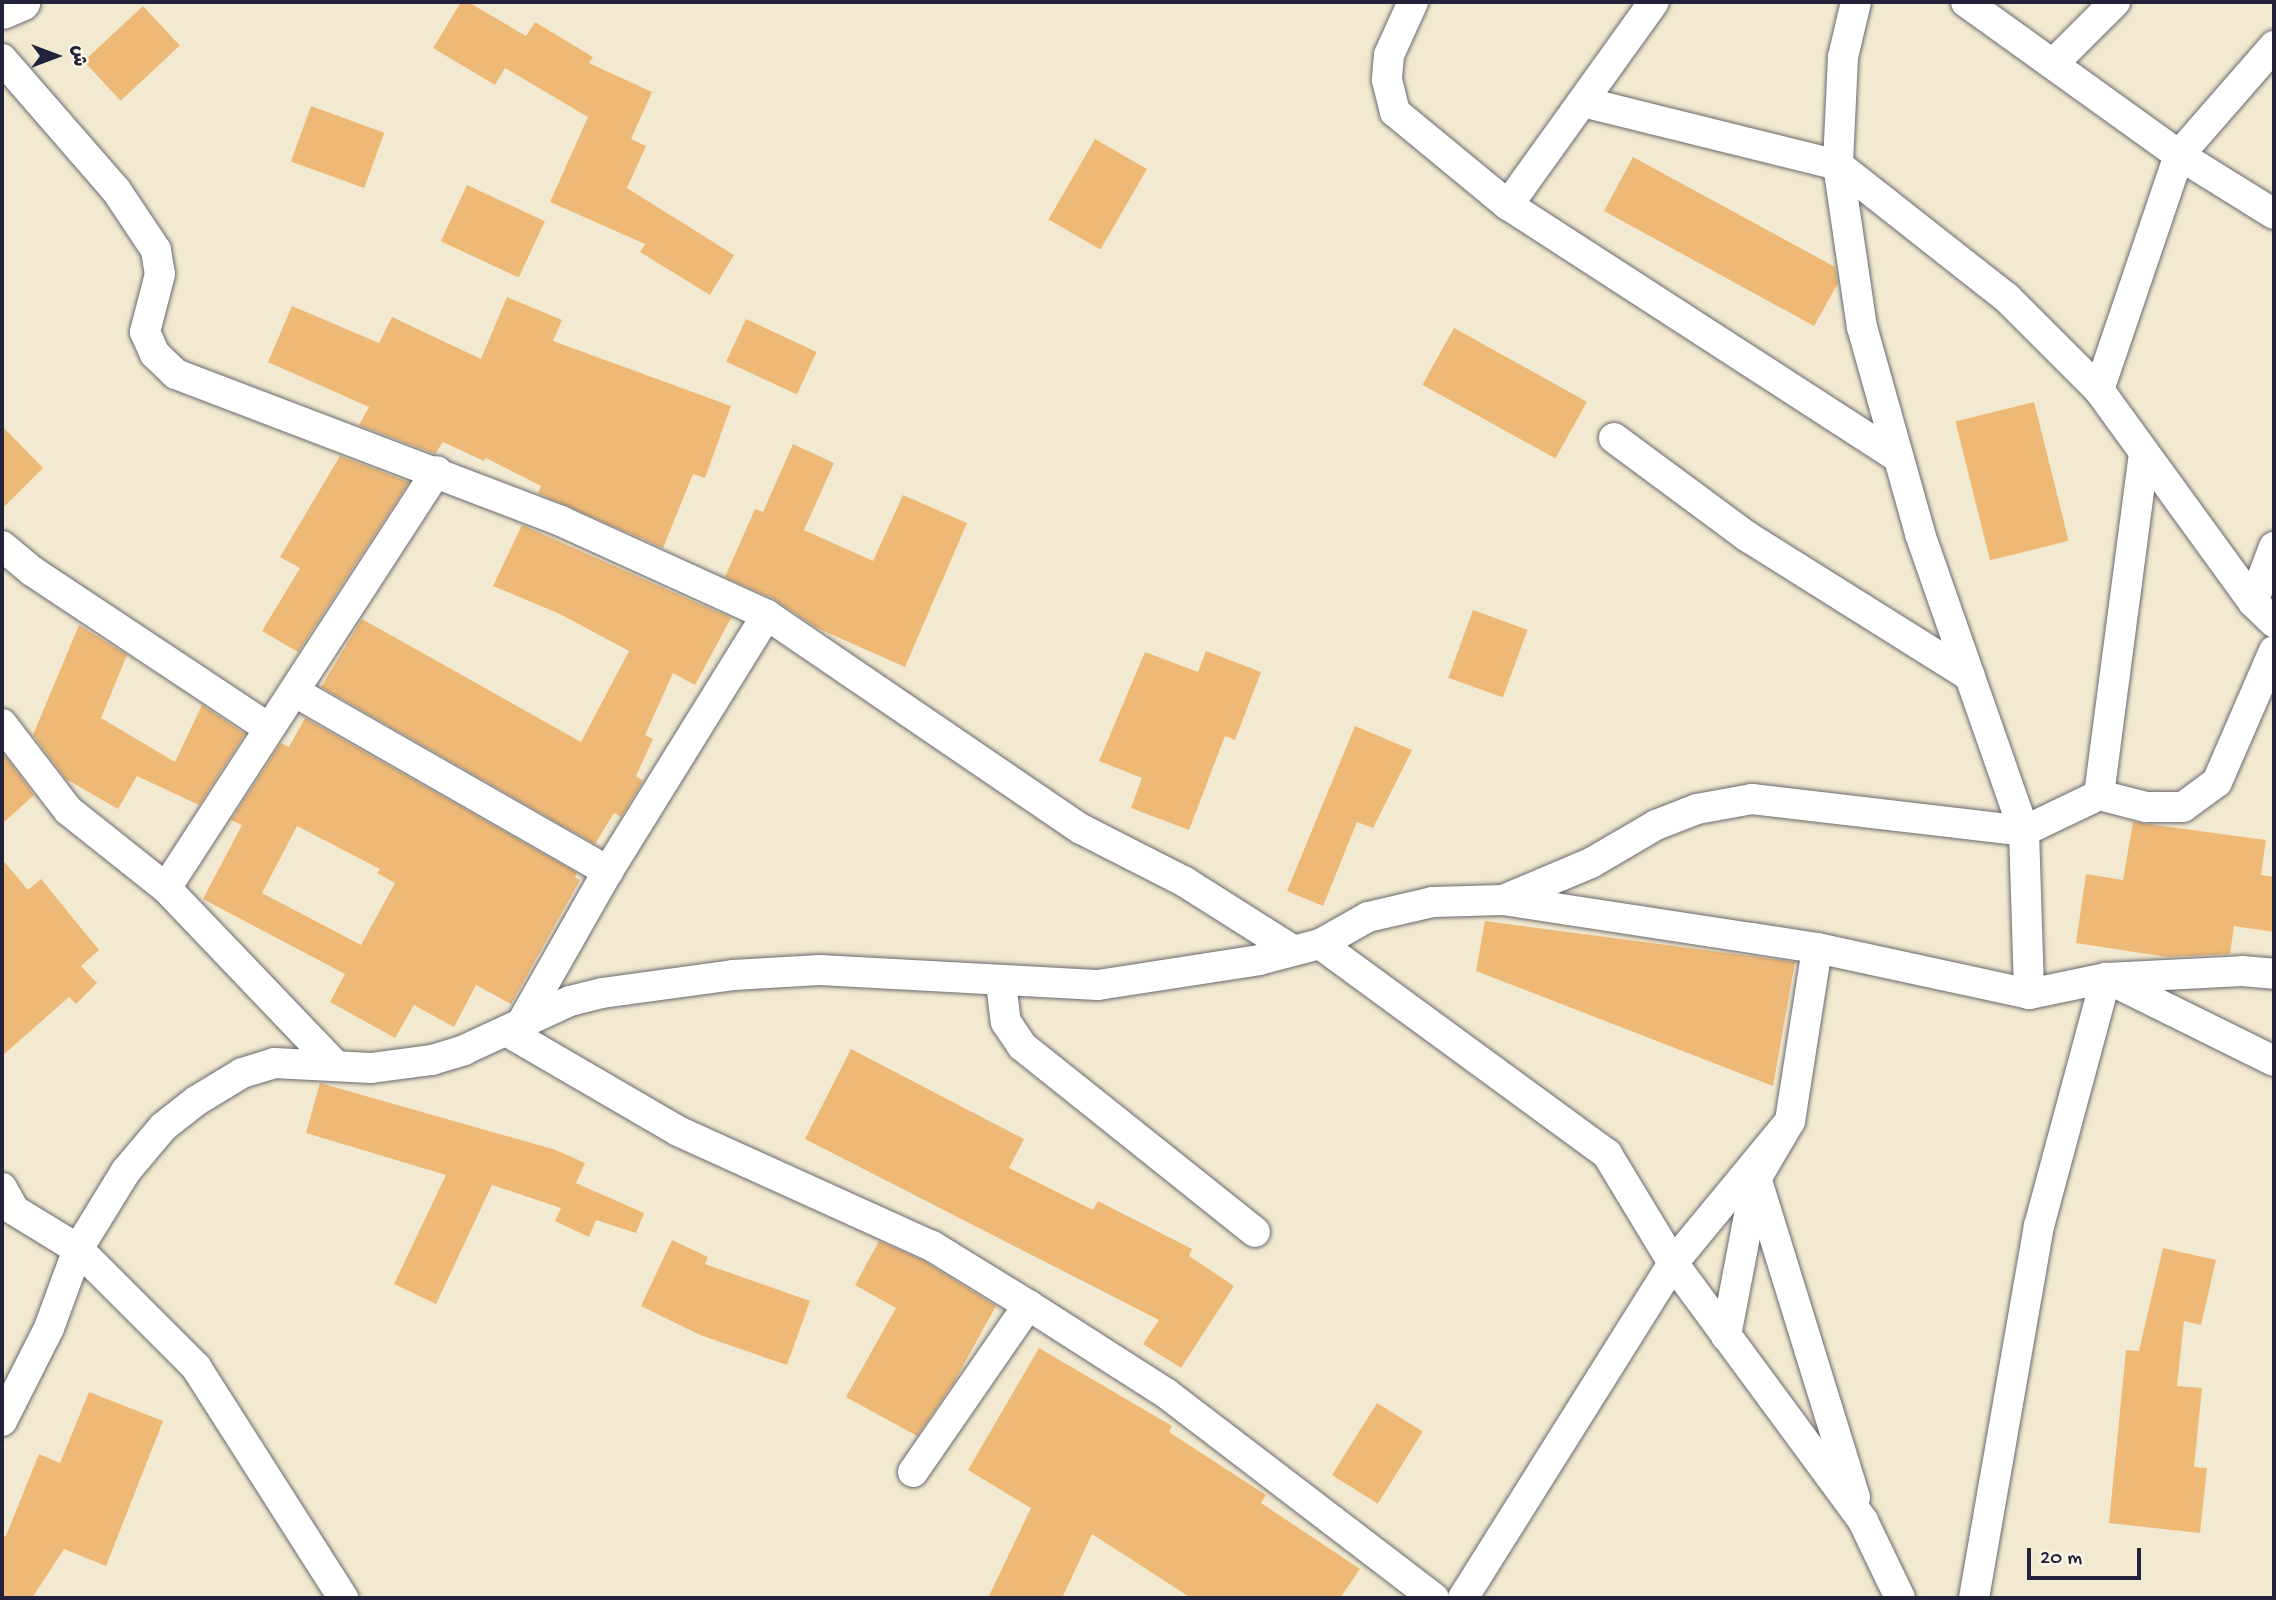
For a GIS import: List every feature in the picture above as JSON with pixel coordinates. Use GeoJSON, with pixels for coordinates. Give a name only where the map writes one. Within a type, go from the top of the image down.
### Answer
{"type":"FeatureCollection","features":[{"type":"Feature","properties":{"kind":"street"},"geometry":{"type":"LineString","coordinates":[[2,10],[21,2]]}},
{"type":"Feature","properties":{"kind":"street"},"geometry":{"type":"LineString","coordinates":[[1508,205],[1654,2]]}},
{"type":"Feature","properties":{"kind":"street"},"geometry":{"type":"LineString","coordinates":[[1856,2],[1843,57],[1838,165],[1862,327],[1898,457],[2024,831],[2029,994]]}},
{"type":"Feature","properties":{"kind":"street"},"geometry":{"type":"LineString","coordinates":[[1966,2],[2055,62],[2179,155],[2274,214]]}},
{"type":"Feature","properties":{"kind":"street"},"geometry":{"type":"LineString","coordinates":[[2055,62],[2115,2]]}},
{"type":"Feature","properties":{"kind":"street"},"geometry":{"type":"LineString","coordinates":[[1408,4],[1391,45],[1387,67],[1395,112],[1508,205],[1898,457]]}},
{"type":"Feature","properties":{"kind":"street"},"geometry":{"type":"LineString","coordinates":[[2099,390],[2179,155],[2274,46]]}},
{"type":"Feature","properties":{"kind":"street"},"geometry":{"type":"LineString","coordinates":[[2,59],[116,190],[156,250],[160,274],[145,332],[155,354],[176,374],[437,471],[561,521],[767,615],[1081,829],[1305,947],[1607,1154],[1673,1264],[1863,1521]]}},
{"type":"Feature","properties":{"kind":"street"},"geometry":{"type":"LineString","coordinates":[[1583,102],[1838,165],[2006,297],[2099,390],[2264,612]]}},
{"type":"Feature","properties":{"kind":"street"},"geometry":{"type":"LineString","coordinates":[[1614,438],[1748,537],[1970,677]]}},
{"type":"Feature","properties":{"kind":"street"},"geometry":{"type":"LineString","coordinates":[[2099,795],[2144,454]]}},
{"type":"Feature","properties":{"kind":"street"},"geometry":{"type":"LineString","coordinates":[[166,888],[267,727],[295,692],[437,471]]}},
{"type":"Feature","properties":{"kind":"street"},"geometry":{"type":"LineString","coordinates":[[2,546],[32,571],[267,727]]}},
{"type":"Feature","properties":{"kind":"street"},"geometry":{"type":"LineString","coordinates":[[2264,612],[2274,547]]}},
{"type":"Feature","properties":{"kind":"street"},"geometry":{"type":"LineString","coordinates":[[515,1028],[608,871],[767,615]]}},
{"type":"Feature","properties":{"kind":"street"},"geometry":{"type":"LineString","coordinates":[[1503,900],[1591,863],[1656,825],[1697,809],[1752,799],[2024,831],[2099,795],[2167,809],[2200,799],[2217,782],[2274,651]]}},
{"type":"Feature","properties":{"kind":"street"},"geometry":{"type":"LineString","coordinates":[[295,692],[608,871]]}},
{"type":"Feature","properties":{"kind":"street"},"geometry":{"type":"LineString","coordinates":[[2,724],[68,810],[166,888],[337,1066]]}},
{"type":"Feature","properties":{"kind":"street"},"geometry":{"type":"LineString","coordinates":[[2,1421],[49,1328],[78,1248],[127,1171],[163,1127],[196,1101],[242,1073],[274,1063],[371,1068],[432,1060],[602,993],[733,975],[866,971],[1001,983],[1098,985],[1171,977],[1259,960],[1305,947],[1381,914],[1433,902],[1503,900],[1818,948],[2029,994],[2106,978],[2242,971],[2274,974]]}},
{"type":"Feature","properties":{"kind":"street"},"geometry":{"type":"LineString","coordinates":[[1726,1336],[1756,1179],[1790,1121],[1818,948]]}},
{"type":"Feature","properties":{"kind":"street"},"geometry":{"type":"LineString","coordinates":[[2106,978],[2274,1061]]}},
{"type":"Feature","properties":{"kind":"street"},"geometry":{"type":"LineString","coordinates":[[1974,1598],[2039,1226],[2106,978]]}},
{"type":"Feature","properties":{"kind":"street"},"geometry":{"type":"LineString","coordinates":[[1001,983],[1006,1022],[1022,1046],[1255,1232]]}},
{"type":"Feature","properties":{"kind":"street"},"geometry":{"type":"LineString","coordinates":[[515,1028],[678,1131],[932,1246],[1028,1305],[1167,1394],[1434,1598]]}},
{"type":"Feature","properties":{"kind":"street"},"geometry":{"type":"LineString","coordinates":[[1463,1598],[1673,1264],[1790,1121]]}},
{"type":"Feature","properties":{"kind":"street"},"geometry":{"type":"LineString","coordinates":[[1756,1179],[1863,1521],[1900,1598]]}},
{"type":"Feature","properties":{"kind":"street"},"geometry":{"type":"LineString","coordinates":[[2,1188],[14,1210],[78,1248],[196,1367],[343,1598]]}},
{"type":"Feature","properties":{"kind":"street"},"geometry":{"type":"LineString","coordinates":[[913,1472],[1028,1305]]}},
{"type":"Feature","properties":{"kind":"building"},"geometry":{"type":"Polygon","coordinates":[[[461,2],[468,2],[526,36],[535,22],[593,57],[589,63],[652,92],[631,139],[646,146],[627,188],[734,255],[710,295],[640,252],[645,244],[550,202],[588,117],[505,68],[495,85],[433,48],[461,2]]]}},
{"type":"Feature","properties":{"kind":"building"},"geometry":{"type":"Polygon","coordinates":[[[143,6],[180,45],[121,101],[84,61],[143,6]]]}},
{"type":"Feature","properties":{"kind":"building"},"geometry":{"type":"Polygon","coordinates":[[[311,106],[384,133],[364,188],[291,161],[311,106]]]}},
{"type":"Feature","properties":{"kind":"building"},"geometry":{"type":"Polygon","coordinates":[[[1095,139],[1147,169],[1100,250],[1048,220],[1095,139]]]}},
{"type":"Feature","properties":{"kind":"building"},"geometry":{"type":"Polygon","coordinates":[[[1633,157],[1835,267],[1838,283],[1814,326],[1604,211],[1633,157]]]}},
{"type":"Feature","properties":{"kind":"building"},"geometry":{"type":"Polygon","coordinates":[[[467,185],[545,221],[519,278],[441,241],[467,185]]]}},
{"type":"Feature","properties":{"kind":"building"},"geometry":{"type":"Polygon","coordinates":[[[507,297],[562,320],[553,341],[731,406],[705,478],[693,474],[663,548],[538,493],[541,486],[486,458],[484,461],[443,442],[435,454],[359,425],[369,407],[268,362],[292,306],[379,343],[392,317],[481,359],[507,297]]]}},
{"type":"Feature","properties":{"kind":"building"},"geometry":{"type":"Polygon","coordinates":[[[746,319],[817,352],[797,395],[726,362],[746,319]]]}},
{"type":"Feature","properties":{"kind":"building"},"geometry":{"type":"Polygon","coordinates":[[[1454,328],[1587,402],[1555,459],[1422,385],[1454,328]]]}},
{"type":"Feature","properties":{"kind":"building"},"geometry":{"type":"Polygon","coordinates":[[[2034,402],[2069,541],[1990,560],[1955,422],[2034,402]]]}},
{"type":"Feature","properties":{"kind":"building"},"geometry":{"type":"Polygon","coordinates":[[[2,426],[43,468],[2,509],[2,426]]]}},
{"type":"Feature","properties":{"kind":"building"},"geometry":{"type":"Polygon","coordinates":[[[793,444],[834,463],[804,530],[873,561],[903,495],[967,523],[905,667],[817,628],[774,599],[725,577],[755,509],[763,512],[793,444]]]}},
{"type":"Feature","properties":{"kind":"building"},"geometry":{"type":"Polygon","coordinates":[[[340,456],[409,482],[298,652],[262,631],[300,568],[280,557],[340,456]]]}},
{"type":"Feature","properties":{"kind":"building"},"geometry":{"type":"Polygon","coordinates":[[[522,525],[731,618],[695,685],[673,673],[645,735],[653,739],[636,776],[643,781],[621,817],[614,813],[595,844],[321,687],[362,619],[581,742],[629,651],[560,614],[493,586],[522,525]]]}},
{"type":"Feature","properties":{"kind":"building"},"geometry":{"type":"Polygon","coordinates":[[[1473,610],[1528,630],[1503,697],[1448,678],[1473,610]]]}},
{"type":"Feature","properties":{"kind":"building"},"geometry":{"type":"Polygon","coordinates":[[[79,625],[127,655],[101,718],[175,762],[202,705],[245,734],[199,805],[137,776],[118,809],[66,779],[33,735],[79,625]]]}},
{"type":"Feature","properties":{"kind":"building"},"geometry":{"type":"Polygon","coordinates":[[[1206,651],[1261,672],[1235,740],[1225,736],[1189,830],[1131,808],[1142,778],[1099,761],[1145,652],[1198,672],[1206,651]]]}},
{"type":"Feature","properties":{"kind":"building"},"geometry":{"type":"Polygon","coordinates":[[[305,718],[577,873],[575,877],[580,880],[511,1004],[476,985],[454,1027],[414,1005],[395,1038],[330,1002],[345,974],[203,899],[242,825],[231,820],[281,743],[289,747],[305,718]],[[297,826],[262,893],[361,945],[395,883],[377,873],[380,869],[297,826]]]}},
{"type":"Feature","properties":{"kind":"building"},"geometry":{"type":"Polygon","coordinates":[[[1355,726],[1412,750],[1373,828],[1357,822],[1323,906],[1287,891],[1355,726]]]}},
{"type":"Feature","properties":{"kind":"building"},"geometry":{"type":"Polygon","coordinates":[[[2,752],[34,795],[2,824],[2,752]]]}},
{"type":"Feature","properties":{"kind":"building"},"geometry":{"type":"Polygon","coordinates":[[[2133,822],[2266,840],[2261,875],[2274,877],[2274,932],[2234,926],[2230,954],[2167,957],[2076,943],[2086,874],[2123,880],[2133,822]]]}},
{"type":"Feature","properties":{"kind":"building"},"geometry":{"type":"Polygon","coordinates":[[[2,859],[28,890],[41,879],[99,950],[81,966],[97,983],[76,1004],[69,997],[2,1056],[2,859]]]}},
{"type":"Feature","properties":{"kind":"building"},"geometry":{"type":"Polygon","coordinates":[[[1485,921],[1795,962],[1773,1086],[1476,971],[1485,921]]]}},
{"type":"Feature","properties":{"kind":"building"},"geometry":{"type":"Polygon","coordinates":[[[851,1049],[1024,1139],[1009,1168],[1093,1210],[1098,1201],[1192,1249],[1189,1256],[1234,1286],[1181,1368],[1143,1344],[1159,1320],[805,1139],[851,1049]]]}},
{"type":"Feature","properties":{"kind":"building"},"geometry":{"type":"Polygon","coordinates":[[[320,1083],[556,1150],[585,1163],[576,1183],[644,1213],[636,1233],[596,1220],[589,1237],[555,1221],[561,1208],[492,1185],[436,1304],[394,1284],[446,1175],[306,1133],[320,1083]]]}},
{"type":"Feature","properties":{"kind":"building"},"geometry":{"type":"Polygon","coordinates":[[[672,1240],[708,1257],[705,1264],[810,1301],[787,1365],[700,1335],[641,1306],[672,1240]]]}},
{"type":"Feature","properties":{"kind":"building"},"geometry":{"type":"Polygon","coordinates":[[[879,1241],[924,1261],[996,1306],[954,1382],[917,1436],[846,1397],[896,1308],[855,1285],[879,1241]]]}},
{"type":"Feature","properties":{"kind":"building"},"geometry":{"type":"Polygon","coordinates":[[[2163,1248],[2216,1260],[2201,1325],[2184,1321],[2177,1386],[2202,1388],[2194,1467],[2207,1468],[2200,1533],[2109,1523],[2126,1350],[2139,1351],[2163,1248]]]}},
{"type":"Feature","properties":{"kind":"building"},"geometry":{"type":"Polygon","coordinates":[[[1039,1348],[1172,1426],[1169,1432],[1266,1495],[1261,1503],[1360,1569],[1340,1598],[1191,1598],[1092,1534],[1062,1598],[988,1598],[1031,1508],[968,1470],[1039,1348]]]}},
{"type":"Feature","properties":{"kind":"building"},"geometry":{"type":"Polygon","coordinates":[[[89,1392],[163,1421],[106,1566],[64,1549],[32,1598],[2,1598],[2,1536],[6,1536],[39,1454],[60,1463],[89,1392]]]}},
{"type":"Feature","properties":{"kind":"building"},"geometry":{"type":"Polygon","coordinates":[[[1377,1403],[1423,1432],[1378,1504],[1332,1475],[1377,1403]]]}}]}
